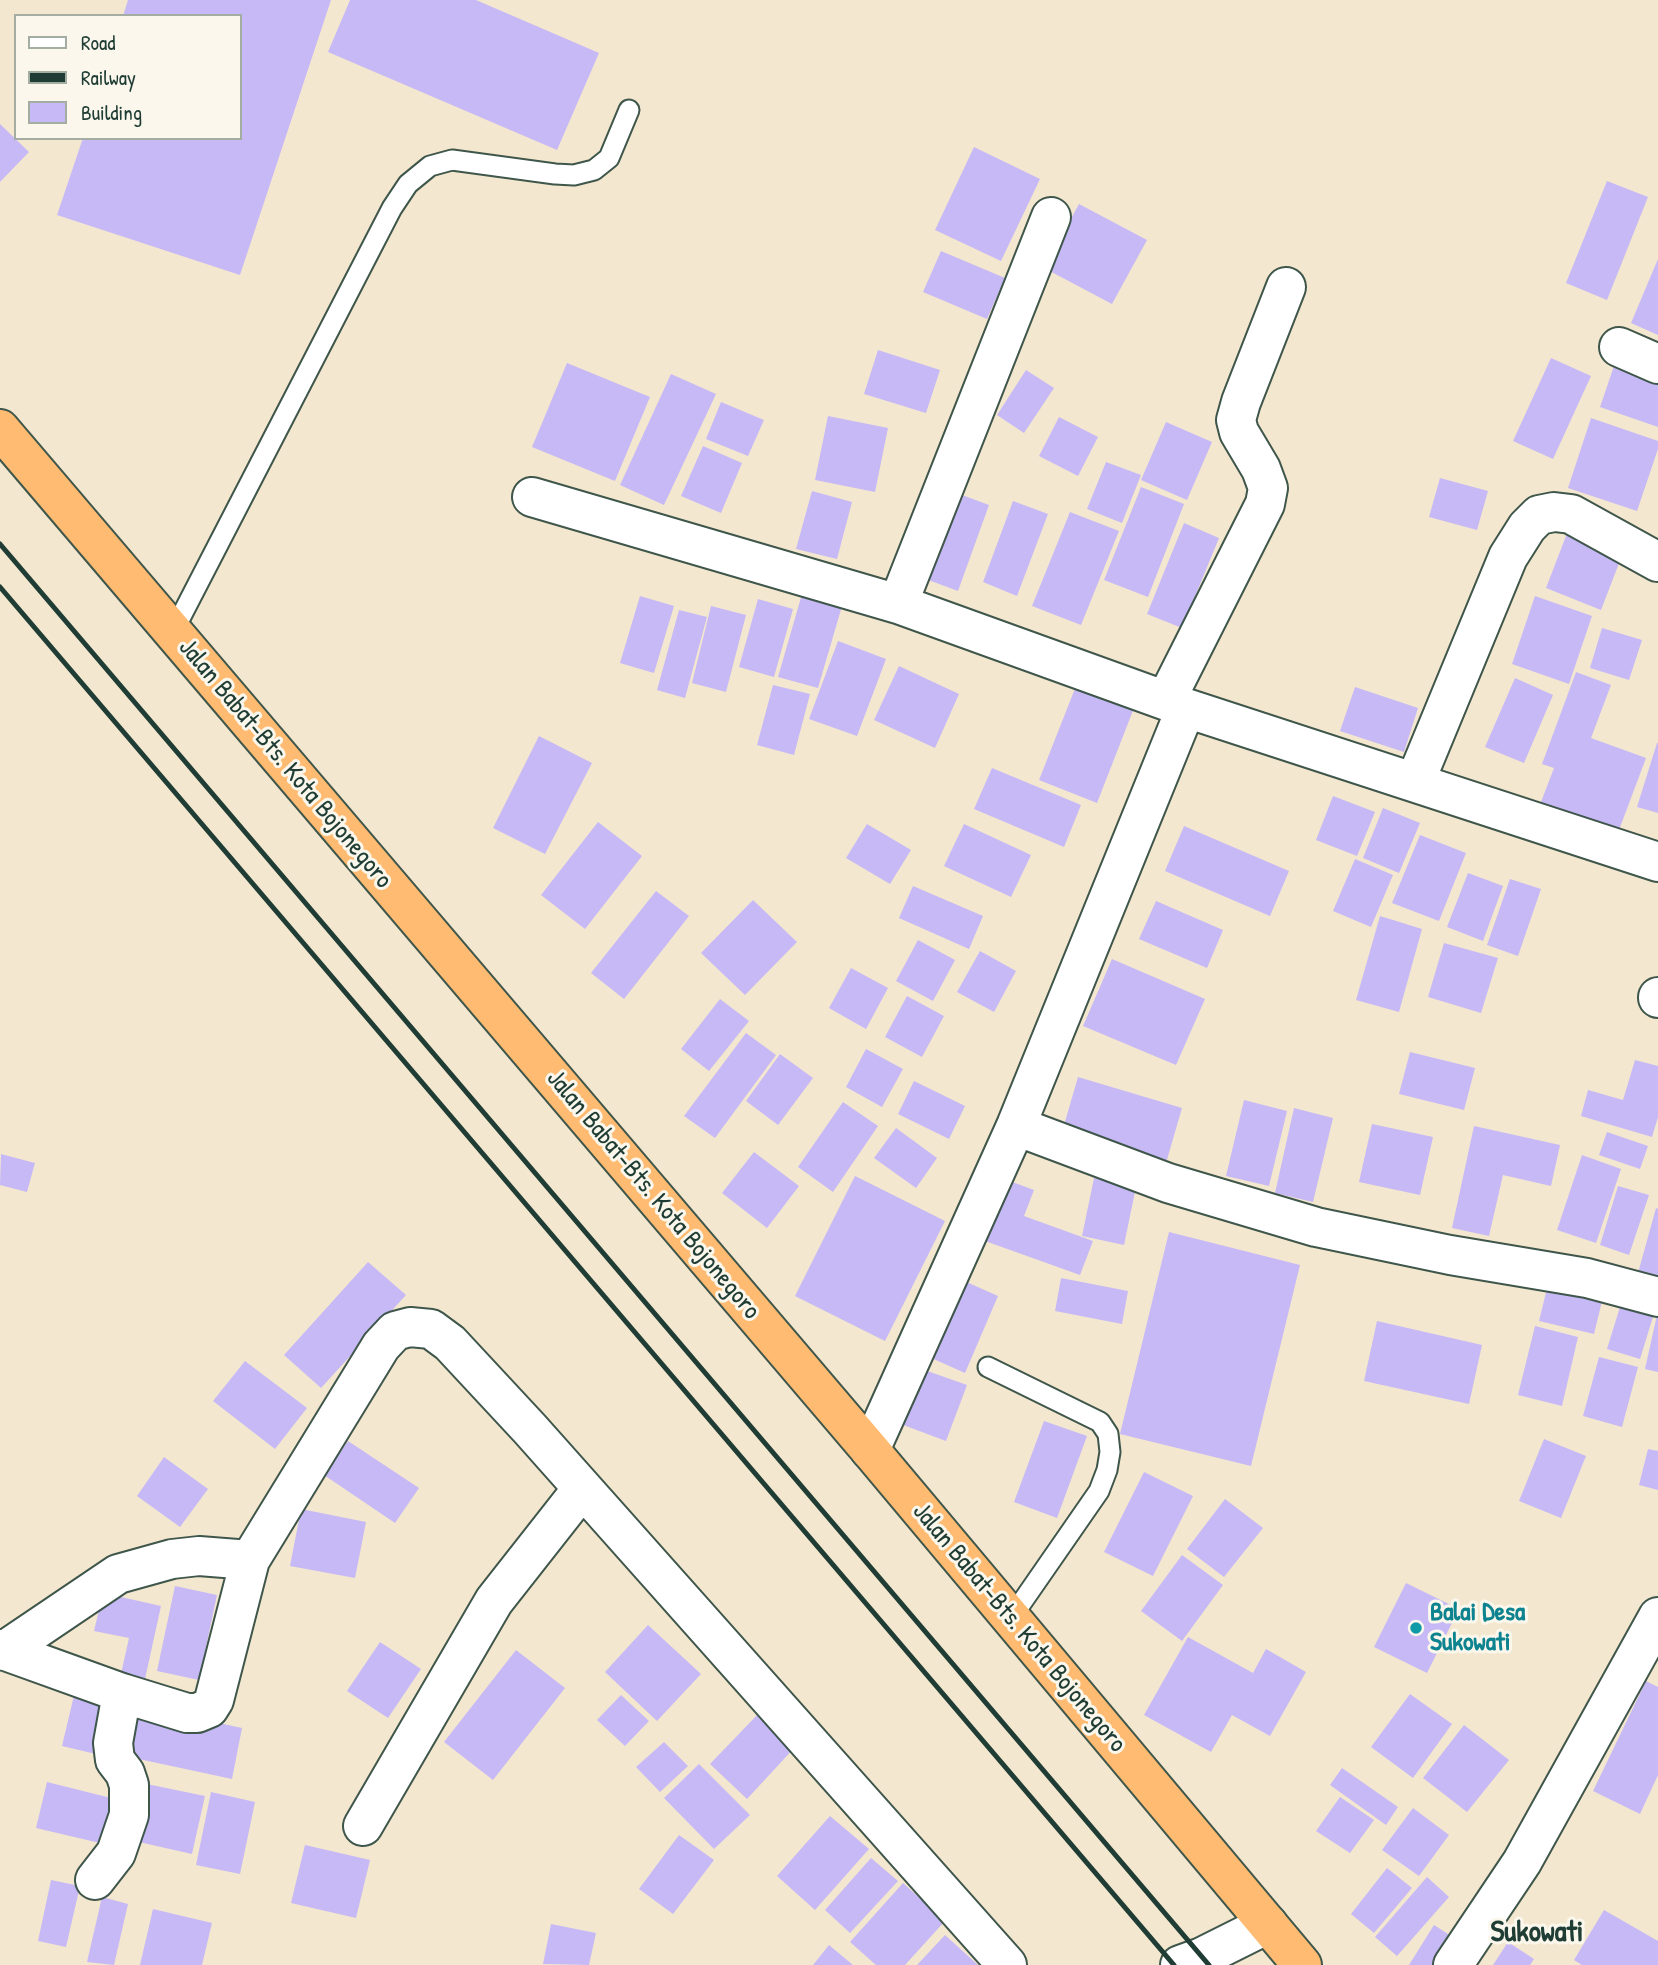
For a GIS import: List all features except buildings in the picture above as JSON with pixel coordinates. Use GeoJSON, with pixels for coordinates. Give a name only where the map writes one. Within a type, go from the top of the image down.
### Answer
{"type":"FeatureCollection","features":[{"type":"Feature","properties":{"kind":"highway","name":"Jalan Babat-Bts. Kota Bojonegoro"},"geometry":{"type":"LineString","coordinates":[[0,429],[870,1450],[1302,1965]]}},
{"type":"Feature","properties":{"kind":"street"},"geometry":{"type":"LineString","coordinates":[[898,604],[1051,217]]}},
{"type":"Feature","properties":{"kind":"street"},"geometry":{"type":"LineString","coordinates":[[870,1450],[1016,1126],[1176,704],[1265,504],[1268,488],[1265,479],[1239,432],[1236,420],[1286,287]]}},
{"type":"Feature","properties":{"kind":"street"},"geometry":{"type":"LineString","coordinates":[[1619,347],[1658,364]]}},
{"type":"Feature","properties":{"kind":"street"},"geometry":{"type":"LineString","coordinates":[[532,497],[898,604],[1176,704],[1658,862]]}},
{"type":"Feature","properties":{"kind":"street"},"geometry":{"type":"LineString","coordinates":[[1415,782],[1508,557],[1527,527],[1539,515],[1554,512],[1571,514],[1658,562]]}},
{"type":"Feature","properties":{"kind":"street"},"geometry":{"type":"LineString","coordinates":[[1016,1126],[1168,1183],[1316,1227],[1450,1255],[1587,1278],[1658,1297]]}},
{"type":"Feature","properties":{"kind":"street"},"geometry":{"type":"LineString","coordinates":[[2,1650],[187,1713],[197,1713],[209,1708],[214,1700],[250,1560],[381,1346],[395,1331],[410,1327],[431,1329],[450,1343],[1007,1965]]}},
{"type":"Feature","properties":{"kind":"street"},"geometry":{"type":"LineString","coordinates":[[363,1826],[494,1601],[582,1489]]}},
{"type":"Feature","properties":{"kind":"street"},"geometry":{"type":"LineString","coordinates":[[2,1650],[118,1573],[172,1559],[199,1556],[250,1560]]}},
{"type":"Feature","properties":{"kind":"street"},"geometry":{"type":"LineString","coordinates":[[1453,1965],[1522,1862],[1658,1617]]}},
{"type":"Feature","properties":{"kind":"street"},"geometry":{"type":"LineString","coordinates":[[96,1880],[116,1853],[129,1815],[129,1785],[115,1760],[113,1743],[122,1693]]}},
{"type":"Feature","properties":{"kind":"street"},"geometry":{"type":"LineString","coordinates":[[1180,1965],[1268,1924]]}},
{"type":"Feature","properties":{"kind":"lane"},"geometry":{"type":"LineString","coordinates":[[173,632],[392,208],[408,184],[430,166],[452,160],[555,174],[574,175],[594,170],[609,158],[629,110]]}},
{"type":"Feature","properties":{"kind":"lane"},"geometry":{"type":"LineString","coordinates":[[988,1367],[1100,1422],[1108,1434],[1110,1452],[1099,1491],[1011,1618]]}},
{"type":"Feature","properties":{"kind":"railway"},"geometry":{"type":"LineString","coordinates":[[0,544],[1209,1965]]}},
{"type":"Feature","properties":{"kind":"railway"},"geometry":{"type":"LineString","coordinates":[[0,587],[1174,1965]]}},
{"type":"Feature","properties":{"kind":"place","name":"Balai Desa Sukowati"},"geometry":{"type":"Point","coordinates":[1416,1628]}},
{"type":"Feature","properties":{"kind":"district","name":"Sukowati"},"geometry":{"type":"Point","coordinates":[1537,1933]}}]}
